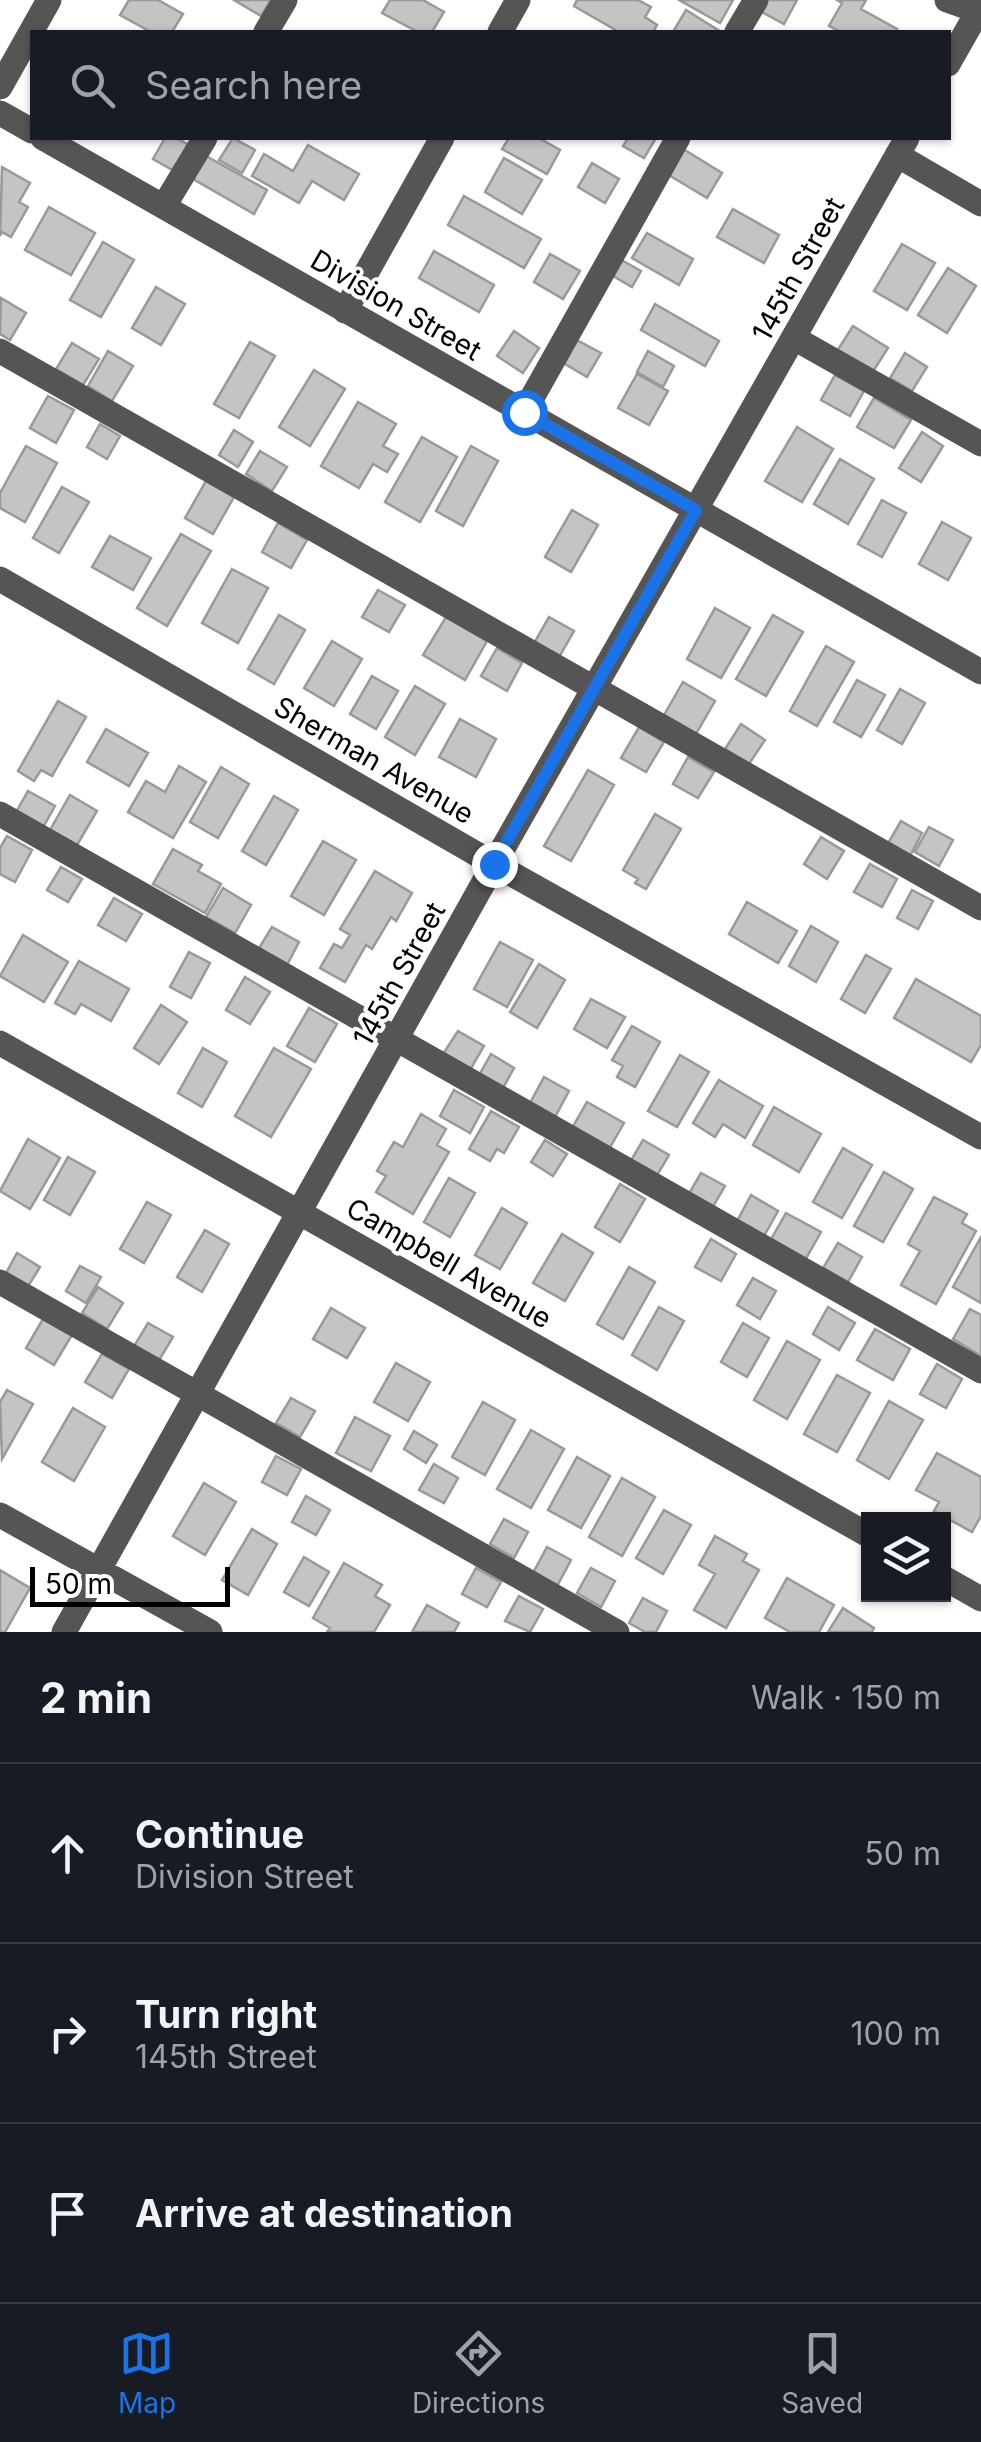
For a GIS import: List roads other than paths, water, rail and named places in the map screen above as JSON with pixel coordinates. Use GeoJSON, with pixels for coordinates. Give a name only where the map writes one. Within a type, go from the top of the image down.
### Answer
{"type":"FeatureCollection","features":[{"type":"Feature","properties":{"kind":"street"},"geometry":{"type":"LineString","coordinates":[[32,30],[49,0]]}},
{"type":"Feature","properties":{"kind":"street"},"geometry":{"type":"LineString","coordinates":[[267,30],[284,0]]}},
{"type":"Feature","properties":{"kind":"street"},"geometry":{"type":"LineString","coordinates":[[501,30],[518,0]]}},
{"type":"Feature","properties":{"kind":"street"},"geometry":{"type":"LineString","coordinates":[[738,30],[756,0]]}},
{"type":"Feature","properties":{"kind":"street"},"geometry":{"type":"LineString","coordinates":[[947,0],[980,10],[951,59]]}},
{"type":"Feature","properties":{"kind":"street"},"geometry":{"type":"LineString","coordinates":[[0,87],[30,34]]}},
{"type":"Feature","properties":{"kind":"street"},"geometry":{"type":"LineString","coordinates":[[0,113],[30,130]]}},
{"type":"Feature","properties":{"kind":"street","name":"Division Street"},"geometry":{"type":"LineString","coordinates":[[48,140],[981,672]]}},
{"type":"Feature","properties":{"kind":"street"},"geometry":{"type":"LineString","coordinates":[[164,206],[203,140]]}},
{"type":"Feature","properties":{"kind":"street"},"geometry":{"type":"LineString","coordinates":[[345,311],[441,140]]}},
{"type":"Feature","properties":{"kind":"street"},"geometry":{"type":"LineString","coordinates":[[524,412],[677,140]]}},
{"type":"Feature","properties":{"kind":"street"},"geometry":{"type":"LineString","coordinates":[[902,146],[981,204]]}},
{"type":"Feature","properties":{"kind":"street","name":"145th Street"},"geometry":{"type":"LineString","coordinates":[[64,1632],[902,146]]}},
{"type":"Feature","properties":{"kind":"street"},"geometry":{"type":"LineString","coordinates":[[794,338],[981,444]]}},
{"type":"Feature","properties":{"kind":"street"},"geometry":{"type":"LineString","coordinates":[[0,351],[981,908]]}},
{"type":"Feature","properties":{"kind":"street","name":"Sherman Avenue"},"geometry":{"type":"LineString","coordinates":[[0,579],[494,864],[981,1137]]}},
{"type":"Feature","properties":{"kind":"street"},"geometry":{"type":"LineString","coordinates":[[0,814],[981,1370]]}},
{"type":"Feature","properties":{"kind":"street","name":"Campbell Avenue"},"geometry":{"type":"LineString","coordinates":[[0,1043],[861,1531]]}},
{"type":"Feature","properties":{"kind":"street"},"geometry":{"type":"LineString","coordinates":[[0,1282],[617,1632]]}},
{"type":"Feature","properties":{"kind":"street"},"geometry":{"type":"LineString","coordinates":[[0,1515],[210,1632]]}},
{"type":"Feature","properties":{"kind":"street"},"geometry":{"type":"LineString","coordinates":[[951,1582],[981,1599]]}}]}
